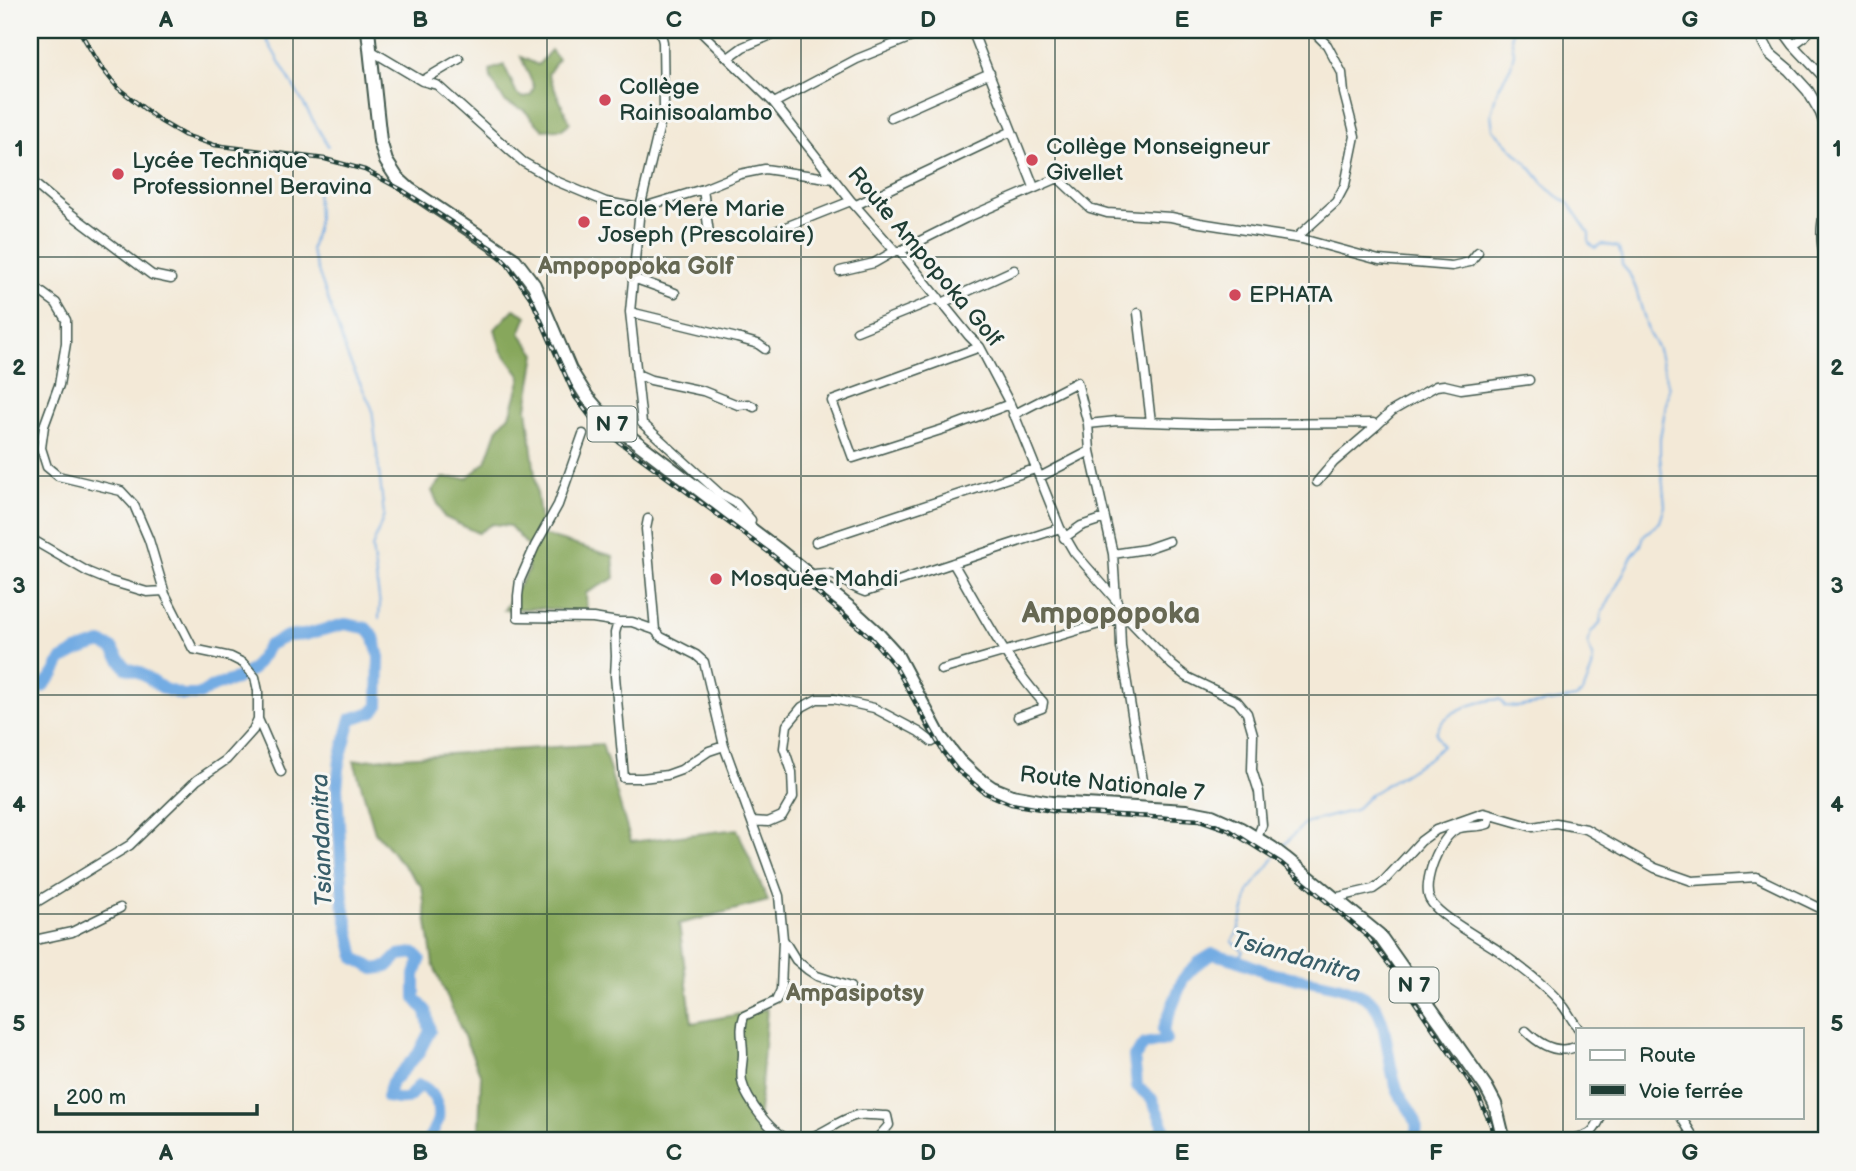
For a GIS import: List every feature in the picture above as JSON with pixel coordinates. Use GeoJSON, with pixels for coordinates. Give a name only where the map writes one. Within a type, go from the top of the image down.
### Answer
{"type":"FeatureCollection","features":[{"type":"Feature","properties":{"kind":"main road","name":"Route Nationale 7"},"geometry":{"type":"LineString","coordinates":[[368,30],[380,141],[386,161],[397,178],[409,189],[515,260],[534,285],[570,370],[587,397],[605,418],[810,575],[867,624],[896,654],[940,737],[976,777],[992,788],[1012,796],[1051,803],[1186,811],[1212,816],[1257,838]]}},
{"type":"Feature","properties":{"kind":"main road","name":"N 7"},"geometry":{"type":"LineString","coordinates":[[1257,838],[1379,934],[1486,1087],[1495,1104],[1504,1141]]}},
{"type":"Feature","properties":{"kind":"street"},"geometry":{"type":"LineString","coordinates":[[660,30],[663,43],[664,107],[640,208],[630,312],[642,423],[720,494],[736,503],[751,520],[748,528]]}},
{"type":"Feature","properties":{"kind":"street","name":"Route Ampopoka Golf"},"geometry":{"type":"LineString","coordinates":[[699,30],[774,103],[853,203],[980,347],[1010,404],[1064,538],[1115,600],[1122,616],[1187,677],[1237,701],[1247,713],[1253,734],[1252,770],[1259,792],[1262,825],[1257,838]]}},
{"type":"Feature","properties":{"kind":"street"},"geometry":{"type":"LineString","coordinates":[[728,58],[743,47],[783,30]]}},
{"type":"Feature","properties":{"kind":"street"},"geometry":{"type":"LineString","coordinates":[[774,103],[857,59],[929,30]]}},
{"type":"Feature","properties":{"kind":"street"},"geometry":{"type":"LineString","coordinates":[[972,30],[1034,187]]}},
{"type":"Feature","properties":{"kind":"street"},"geometry":{"type":"LineString","coordinates":[[1296,239],[1336,202],[1345,185],[1355,135],[1344,93],[1342,73],[1327,45],[1312,30]]}},
{"type":"Feature","properties":{"kind":"street"},"geometry":{"type":"LineString","coordinates":[[1757,30],[1770,54],[1808,91],[1826,127]]}},
{"type":"Feature","properties":{"kind":"street"},"geometry":{"type":"LineString","coordinates":[[1782,30],[1826,80]]}},
{"type":"Feature","properties":{"kind":"street"},"geometry":{"type":"LineString","coordinates":[[1793,45],[1809,30]]}},
{"type":"Feature","properties":{"kind":"street"},"geometry":{"type":"LineString","coordinates":[[370,50],[422,81],[437,85],[523,162],[556,181],[606,202],[640,208],[703,189],[740,174],[765,169],[834,179]]}},
{"type":"Feature","properties":{"kind":"street"},"geometry":{"type":"LineString","coordinates":[[422,81],[459,58]]}},
{"type":"Feature","properties":{"kind":"street"},"geometry":{"type":"LineString","coordinates":[[891,117],[989,73]]}},
{"type":"Feature","properties":{"kind":"street"},"geometry":{"type":"LineString","coordinates":[[773,232],[853,203],[1012,131]]}},
{"type":"Feature","properties":{"kind":"street"},"geometry":{"type":"LineString","coordinates":[[840,271],[874,263],[1058,178],[1090,208],[1107,213],[1171,217],[1296,239],[1379,260],[1452,266],[1470,262],[1478,253]]}},
{"type":"Feature","properties":{"kind":"street"},"geometry":{"type":"LineString","coordinates":[[30,180],[152,275],[171,279]]}},
{"type":"Feature","properties":{"kind":"street"},"geometry":{"type":"LineString","coordinates":[[703,189],[709,233]]}},
{"type":"Feature","properties":{"kind":"street"},"geometry":{"type":"LineString","coordinates":[[1826,210],[1822,223],[1822,244],[1826,258]]}},
{"type":"Feature","properties":{"kind":"street"},"geometry":{"type":"LineString","coordinates":[[857,331],[941,301],[1014,270]]}},
{"type":"Feature","properties":{"kind":"street"},"geometry":{"type":"LineString","coordinates":[[633,278],[675,293]]}},
{"type":"Feature","properties":{"kind":"street"},"geometry":{"type":"LineString","coordinates":[[30,284],[56,303],[66,320],[66,343],[59,385],[44,426],[41,448],[47,467],[58,476],[121,491],[134,505],[149,540],[164,591],[194,649],[231,657],[243,663],[255,677],[258,719],[281,772]]}},
{"type":"Feature","properties":{"kind":"street"},"geometry":{"type":"LineString","coordinates":[[630,312],[737,338],[765,349]]}},
{"type":"Feature","properties":{"kind":"street"},"geometry":{"type":"LineString","coordinates":[[1138,313],[1151,422]]}},
{"type":"Feature","properties":{"kind":"street"},"geometry":{"type":"LineString","coordinates":[[980,347],[832,401],[853,458],[950,427],[1010,404]]}},
{"type":"Feature","properties":{"kind":"street"},"geometry":{"type":"LineString","coordinates":[[637,374],[651,380],[703,391],[738,405],[748,404],[754,407]]}},
{"type":"Feature","properties":{"kind":"street"},"geometry":{"type":"LineString","coordinates":[[1317,482],[1334,462],[1392,411],[1436,386],[1461,389],[1529,380]]}},
{"type":"Feature","properties":{"kind":"street"},"geometry":{"type":"LineString","coordinates":[[1013,415],[1077,382],[1088,424],[1090,451],[1113,554],[1115,600]]}},
{"type":"Feature","properties":{"kind":"street"},"geometry":{"type":"LineString","coordinates":[[1088,424],[1117,421],[1373,423],[1376,426]]}},
{"type":"Feature","properties":{"kind":"street"},"geometry":{"type":"LineString","coordinates":[[583,434],[558,505],[520,580],[517,596],[518,617],[593,618],[632,622],[655,630],[704,662],[724,746],[779,896],[783,939],[781,990],[776,1001],[744,1016],[740,1028],[743,1051],[741,1081],[767,1124],[779,1135],[792,1140],[805,1138],[856,1115],[887,1116],[889,1125],[875,1141]]}},
{"type":"Feature","properties":{"kind":"street"},"geometry":{"type":"LineString","coordinates":[[816,542],[1038,473],[1090,451]]}},
{"type":"Feature","properties":{"kind":"street"},"geometry":{"type":"LineString","coordinates":[[1064,538],[1081,526],[1105,518]]}},
{"type":"Feature","properties":{"kind":"street"},"geometry":{"type":"LineString","coordinates":[[648,519],[646,529],[655,630]]}},
{"type":"Feature","properties":{"kind":"street"},"geometry":{"type":"LineString","coordinates":[[810,575],[824,572],[835,574],[865,592],[1060,528]]}},
{"type":"Feature","properties":{"kind":"street"},"geometry":{"type":"LineString","coordinates":[[30,545],[33,540],[88,572],[110,581],[146,592],[164,591]]}},
{"type":"Feature","properties":{"kind":"street"},"geometry":{"type":"LineString","coordinates":[[1113,554],[1146,549],[1169,541]]}},
{"type":"Feature","properties":{"kind":"street"},"geometry":{"type":"LineString","coordinates":[[953,563],[1005,652],[1043,702],[1042,708],[1018,717]]}},
{"type":"Feature","properties":{"kind":"street"},"geometry":{"type":"LineString","coordinates":[[942,670],[1122,616],[1121,647],[1144,787]]}},
{"type":"Feature","properties":{"kind":"street"},"geometry":{"type":"LineString","coordinates":[[618,622],[615,633],[615,676],[624,778],[667,775],[681,770],[709,751],[724,746]]}},
{"type":"Feature","properties":{"kind":"street"},"geometry":{"type":"LineString","coordinates":[[752,821],[768,822],[782,816],[793,797],[792,772],[784,748],[787,725],[802,707],[817,699],[834,699],[874,708],[932,741],[940,737]]}},
{"type":"Feature","properties":{"kind":"street"},"geometry":{"type":"LineString","coordinates":[[30,906],[130,845],[197,780],[226,760],[253,730],[258,719]]}},
{"type":"Feature","properties":{"kind":"street"},"geometry":{"type":"LineString","coordinates":[[1334,898],[1373,889],[1383,882],[1421,841],[1436,830],[1484,813],[1533,827],[1556,823],[1586,829],[1655,868],[1692,881],[1756,877],[1826,911]]}},
{"type":"Feature","properties":{"kind":"street"},"geometry":{"type":"LineString","coordinates":[[1490,815],[1488,824],[1458,828],[1451,832],[1442,844],[1430,873],[1427,890],[1429,900],[1442,913],[1535,979],[1565,1007],[1577,1028]]}},
{"type":"Feature","properties":{"kind":"street"},"geometry":{"type":"LineString","coordinates":[[30,942],[72,932],[120,908]]}},
{"type":"Feature","properties":{"kind":"street"},"geometry":{"type":"LineString","coordinates":[[783,939],[796,960],[808,970],[817,976],[850,987]]}},
{"type":"Feature","properties":{"kind":"street"},"geometry":{"type":"LineString","coordinates":[[1526,1031],[1538,1043],[1548,1047],[1570,1050],[1576,1047]]}},
{"type":"Feature","properties":{"kind":"street"},"geometry":{"type":"LineString","coordinates":[[1576,1138],[1588,1136],[1595,1130],[1601,1118]]}},
{"type":"Feature","properties":{"kind":"street"},"geometry":{"type":"LineString","coordinates":[[1682,1118],[1696,1141]]}},
{"type":"Feature","properties":{"kind":"green space"},"geometry":{"type":"Polygon","coordinates":[[[551,50],[558,59],[548,74],[570,123],[562,129],[543,130],[524,110],[505,102],[491,79],[490,70],[504,65],[517,94],[523,98],[531,95],[534,87],[521,57],[538,65],[551,50]]]}},
{"type":"Feature","properties":{"kind":"green space"},"geometry":{"type":"Polygon","coordinates":[[[514,309],[527,316],[520,333],[536,354],[527,408],[542,535],[613,556],[615,578],[586,593],[587,613],[539,608],[504,610],[528,571],[528,546],[510,526],[492,524],[478,533],[444,517],[432,491],[443,478],[467,478],[486,462],[498,428],[511,413],[521,377],[501,350],[495,329],[514,309]]]}},
{"type":"Feature","properties":{"kind":"green space"},"geometry":{"type":"Polygon","coordinates":[[[602,744],[631,842],[737,829],[768,901],[679,924],[692,1023],[767,1009],[758,1127],[781,1141],[481,1141],[481,1076],[433,964],[422,887],[375,832],[354,761],[602,744]]]}},
{"type":"Feature","properties":{"kind":"waterway"},"geometry":{"type":"LineString","coordinates":[[261,30],[328,146]]}},
{"type":"Feature","properties":{"kind":"waterway"},"geometry":{"type":"LineString","coordinates":[[1282,847],[1305,823],[1355,810],[1371,794],[1429,758],[1442,746],[1436,733],[1440,725],[1463,708],[1500,699],[1505,706],[1517,707],[1576,698],[1583,692],[1592,669],[1593,660],[1588,644],[1591,632],[1600,624],[1602,612],[1632,556],[1641,545],[1644,535],[1660,522],[1665,506],[1660,438],[1669,387],[1636,289],[1622,265],[1618,247],[1602,244],[1595,248],[1589,243],[1589,233],[1569,204],[1548,189],[1493,129],[1491,114],[1497,91],[1511,66],[1514,53],[1512,30]]}},
{"type":"Feature","properties":{"kind":"waterway"},"geometry":{"type":"LineString","coordinates":[[317,190],[318,221],[311,250],[348,358],[372,408],[384,515],[372,548],[380,605],[379,618]]}},
{"type":"Feature","properties":{"kind":"waterway","name":"Tsiandanitra"},"geometry":{"type":"LineString","coordinates":[[30,684],[42,687],[54,674],[61,660],[101,643],[112,648],[126,668],[139,672],[164,689],[183,695],[198,695],[253,669],[269,645],[287,636],[304,635],[345,624],[366,628],[374,637],[379,657],[378,706],[372,712],[351,719],[340,759],[337,787],[343,902],[355,958],[374,969],[387,967],[399,955],[415,953],[420,960],[415,975],[415,998],[426,1011],[430,1031],[418,1054],[392,1082],[387,1097],[406,1098],[419,1085],[432,1094],[437,1103],[438,1119],[427,1141]]}},
{"type":"Feature","properties":{"kind":"waterway"},"geometry":{"type":"LineString","coordinates":[[1238,960],[1243,951],[1232,941],[1238,932],[1249,891],[1275,857]]}},
{"type":"Feature","properties":{"kind":"waterway","name":"Tsiandanitra"},"geometry":{"type":"LineString","coordinates":[[1157,1141],[1164,1127],[1152,1099],[1137,1086],[1134,1057],[1145,1044],[1166,1040],[1163,1030],[1183,979],[1198,963],[1213,954],[1274,974],[1343,988],[1368,999],[1380,1015],[1397,1089],[1417,1126],[1413,1141]]}},
{"type":"Feature","properties":{"kind":"railway"},"geometry":{"type":"LineString","coordinates":[[79,30],[101,67],[118,88],[160,121],[184,135],[214,145],[325,159],[365,170],[402,190],[494,250],[532,300],[575,397],[591,418],[608,434],[771,554],[870,637],[895,666],[943,752],[957,770],[985,793],[1011,804],[1052,811],[1200,820],[1229,830],[1281,863],[1368,937],[1477,1093],[1491,1125],[1493,1141]]}},
{"type":"Feature","properties":{"kind":"place","name":"Collège Rainisoalambo"},"geometry":{"type":"Point","coordinates":[605,100]}},
{"type":"Feature","properties":{"kind":"place","name":"Collège Monseigneur Givellet"},"geometry":{"type":"Point","coordinates":[1032,160]}},
{"type":"Feature","properties":{"kind":"place","name":"Lycée Technique Professionnel Beravina"},"geometry":{"type":"Point","coordinates":[118,174]}},
{"type":"Feature","properties":{"kind":"place","name":"Ecole Mere Marie Joseph (Prescolaire)"},"geometry":{"type":"Point","coordinates":[584,222]}},
{"type":"Feature","properties":{"kind":"place","name":"EPHATA"},"geometry":{"type":"Point","coordinates":[1235,295]}},
{"type":"Feature","properties":{"kind":"place","name":"Mosquée Mahdi"},"geometry":{"type":"Point","coordinates":[716,579]}},
{"type":"Feature","properties":{"kind":"district","name":"Ampopopoka Golf"},"geometry":{"type":"Point","coordinates":[636,266]}},
{"type":"Feature","properties":{"kind":"district","name":"Ampopopoka"},"geometry":{"type":"Point","coordinates":[1111,614]}},
{"type":"Feature","properties":{"kind":"district","name":"Ampasipotsy"},"geometry":{"type":"Point","coordinates":[855,993]}}]}
